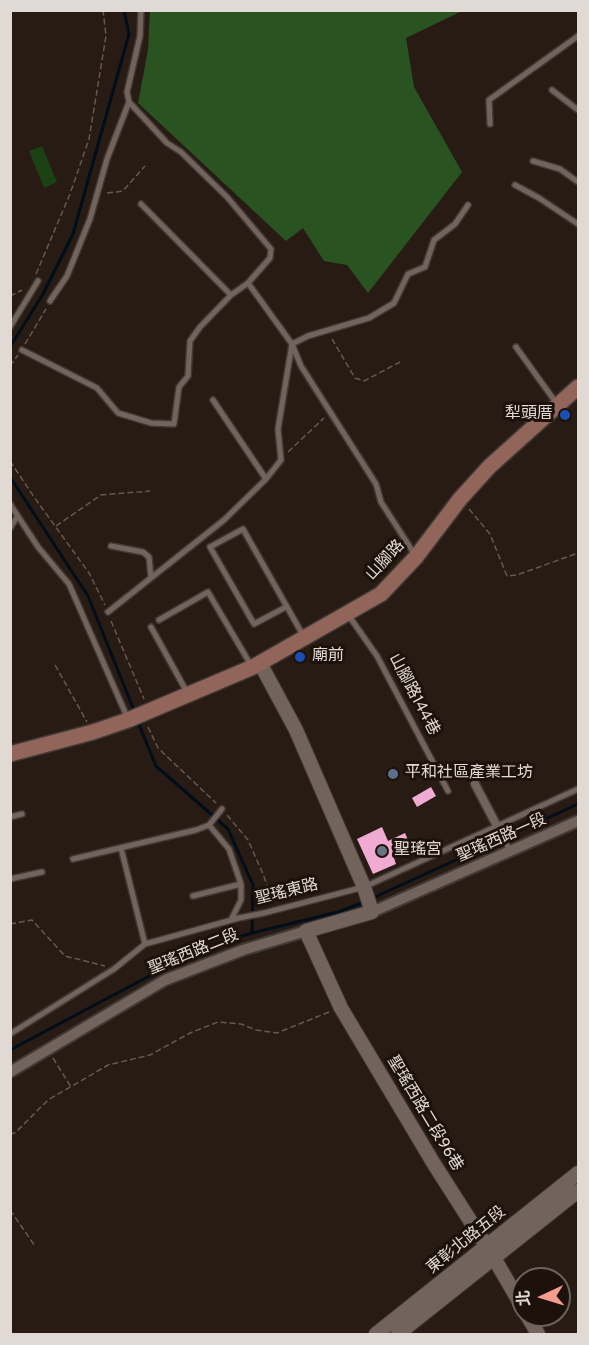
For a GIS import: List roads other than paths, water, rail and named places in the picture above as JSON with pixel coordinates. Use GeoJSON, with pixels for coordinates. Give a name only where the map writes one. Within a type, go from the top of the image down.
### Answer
{"type":"FeatureCollection","features":[{"type":"Feature","properties":{"kind":"main road","name":"山腳路"},"geometry":{"type":"LineString","coordinates":[[10,754],[93,732],[140,715],[256,665],[381,594],[416,557],[460,499],[490,466],[579,387]]}},
{"type":"Feature","properties":{"kind":"street"},"geometry":{"type":"LineString","coordinates":[[256,665],[296,730],[372,912]]}},
{"type":"Feature","properties":{"kind":"street"},"geometry":{"type":"LineString","coordinates":[[475,784],[497,826]]}},
{"type":"Feature","properties":{"kind":"street","name":"聖瑤西路一段"},"geometry":{"type":"LineString","coordinates":[[372,912],[579,821]]}},
{"type":"Feature","properties":{"kind":"street","name":"聖瑤西路二段"},"geometry":{"type":"LineString","coordinates":[[10,1072],[165,980],[243,950],[372,912]]}},
{"type":"Feature","properties":{"kind":"street","name":"聖瑤西路二段96巷"},"geometry":{"type":"LineString","coordinates":[[306,931],[341,1008],[511,1287]]}},
{"type":"Feature","properties":{"kind":"street","name":"東彰北路五段"},"geometry":{"type":"LineString","coordinates":[[398,1335],[579,1173]]}},
{"type":"Feature","properties":{"kind":"street","name":"東彰北路五段"},"geometry":{"type":"LineString","coordinates":[[376,1335],[579,1191]]}},
{"type":"Feature","properties":{"kind":"lane"},"geometry":{"type":"LineString","coordinates":[[50,301],[67,276],[90,219],[96,194],[129,102],[127,92],[140,36],[141,10]]}},
{"type":"Feature","properties":{"kind":"lane"},"geometry":{"type":"LineString","coordinates":[[490,124],[489,100],[579,36]]}},
{"type":"Feature","properties":{"kind":"lane"},"geometry":{"type":"LineString","coordinates":[[552,90],[579,110]]}},
{"type":"Feature","properties":{"kind":"lane"},"geometry":{"type":"LineString","coordinates":[[22,350],[98,388],[118,413],[151,423],[174,424],[179,387],[188,376],[190,341],[200,327],[231,296],[248,283],[270,258],[271,249],[227,197],[181,152],[167,142],[129,102]]}},
{"type":"Feature","properties":{"kind":"lane"},"geometry":{"type":"LineString","coordinates":[[533,160],[560,169],[579,182]]}},
{"type":"Feature","properties":{"kind":"lane"},"geometry":{"type":"LineString","coordinates":[[515,185],[579,224]]}},
{"type":"Feature","properties":{"kind":"lane"},"geometry":{"type":"LineString","coordinates":[[141,204],[231,296]]}},
{"type":"Feature","properties":{"kind":"lane"},"geometry":{"type":"LineString","coordinates":[[292,344],[308,336],[369,318],[394,303],[408,274],[425,267],[434,240],[455,224],[468,205]]}},
{"type":"Feature","properties":{"kind":"lane"},"geometry":{"type":"LineString","coordinates":[[10,327],[38,280]]}},
{"type":"Feature","properties":{"kind":"lane"},"geometry":{"type":"LineString","coordinates":[[248,283],[292,344],[301,366],[376,484],[381,502],[416,557]]}},
{"type":"Feature","properties":{"kind":"lane"},"geometry":{"type":"LineString","coordinates":[[108,612],[224,520],[266,479],[281,460],[278,429],[292,344]]}},
{"type":"Feature","properties":{"kind":"lane"},"geometry":{"type":"LineString","coordinates":[[516,347],[558,405]]}},
{"type":"Feature","properties":{"kind":"lane"},"geometry":{"type":"LineString","coordinates":[[213,400],[266,479]]}},
{"type":"Feature","properties":{"kind":"lane"},"geometry":{"type":"LineString","coordinates":[[10,504],[17,517],[69,584],[140,715]]}},
{"type":"Feature","properties":{"kind":"lane"},"geometry":{"type":"LineString","coordinates":[[10,528],[17,517]]}},
{"type":"Feature","properties":{"kind":"lane"},"geometry":{"type":"LineString","coordinates":[[286,607],[254,624],[210,547],[243,529],[304,638]]}},
{"type":"Feature","properties":{"kind":"lane"},"geometry":{"type":"LineString","coordinates":[[111,546],[143,552],[149,557],[151,577]]}},
{"type":"Feature","properties":{"kind":"lane"},"geometry":{"type":"LineString","coordinates":[[159,620],[208,592],[256,665]]}},
{"type":"Feature","properties":{"kind":"lane","name":"山腳路144巷"},"geometry":{"type":"LineString","coordinates":[[348,614],[377,656],[448,791]]}},
{"type":"Feature","properties":{"kind":"lane"},"geometry":{"type":"LineString","coordinates":[[151,627],[188,694]]}},
{"type":"Feature","properties":{"kind":"lane","name":"聖瑤東路"},"geometry":{"type":"LineString","coordinates":[[10,1034],[114,969],[145,944],[231,920],[364,889],[579,789]]}},
{"type":"Feature","properties":{"kind":"lane"},"geometry":{"type":"LineString","coordinates":[[73,860],[209,825],[222,809]]}},
{"type":"Feature","properties":{"kind":"lane"},"geometry":{"type":"LineString","coordinates":[[10,817],[22,814]]}},
{"type":"Feature","properties":{"kind":"lane"},"geometry":{"type":"LineString","coordinates":[[209,825],[229,849],[241,884],[241,900],[231,920]]}},
{"type":"Feature","properties":{"kind":"lane"},"geometry":{"type":"LineString","coordinates":[[497,826],[510,852]]}},
{"type":"Feature","properties":{"kind":"lane"},"geometry":{"type":"LineString","coordinates":[[121,848],[145,944]]}},
{"type":"Feature","properties":{"kind":"lane"},"geometry":{"type":"LineString","coordinates":[[10,879],[42,872]]}},
{"type":"Feature","properties":{"kind":"lane"},"geometry":{"type":"LineString","coordinates":[[193,896],[241,884]]}},
{"type":"Feature","properties":{"kind":"waterway"},"geometry":{"type":"LineString","coordinates":[[10,347],[43,294],[73,234],[129,34],[124,10]]}},
{"type":"Feature","properties":{"kind":"waterway"},"geometry":{"type":"LineString","coordinates":[[10,477],[88,596],[135,713]]}},
{"type":"Feature","properties":{"kind":"waterway"},"geometry":{"type":"LineString","coordinates":[[138,722],[156,766],[228,829],[253,885],[252,932]]}},
{"type":"Feature","properties":{"kind":"waterway"},"geometry":{"type":"LineString","coordinates":[[373,898],[578,804]]}},
{"type":"Feature","properties":{"kind":"waterway"},"geometry":{"type":"LineString","coordinates":[[10,1050],[202,948],[338,912],[364,902]]}},
{"type":"Feature","properties":{"kind":"place","name":"犁頭厝"},"geometry":{"type":"Point","coordinates":[565,415]}},
{"type":"Feature","properties":{"kind":"place","name":"廟前"},"geometry":{"type":"Point","coordinates":[300,657]}},
{"type":"Feature","properties":{"kind":"place","name":"平和社區產業工坊"},"geometry":{"type":"Point","coordinates":[393,774]}},
{"type":"Feature","properties":{"kind":"place","name":"聖瑤宮"},"geometry":{"type":"Point","coordinates":[382,851]}}]}
